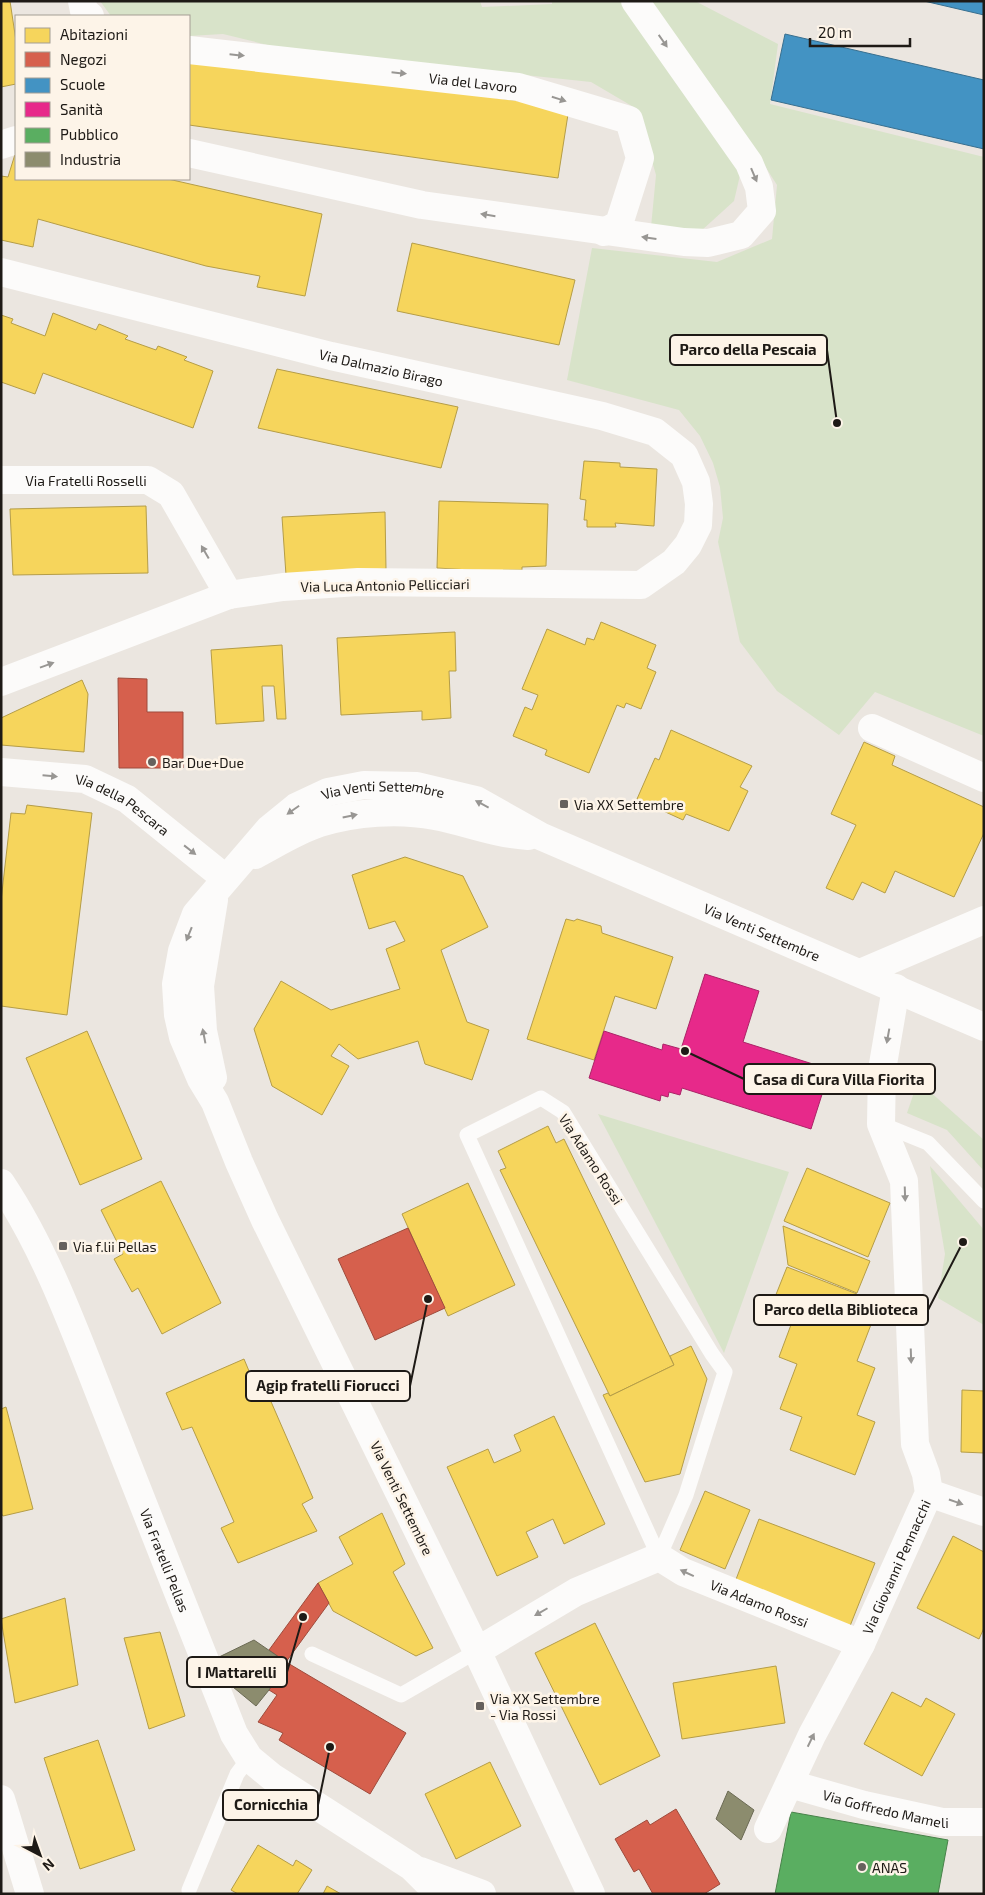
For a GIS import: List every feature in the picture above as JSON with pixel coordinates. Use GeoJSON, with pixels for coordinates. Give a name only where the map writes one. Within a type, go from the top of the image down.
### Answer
{"type":"FeatureCollection","features":[{"type":"Feature","properties":{"kind":"street"},"geometry":{"type":"LineString","coordinates":[[82,1],[84,11],[89,15]]}},
{"type":"Feature","properties":{"kind":"street"},"geometry":{"type":"LineString","coordinates":[[190,153],[422,205],[684,242],[708,243],[741,235],[762,211],[759,186],[749,163],[635,1]]}},
{"type":"Feature","properties":{"kind":"street","name":"Via del Lavoro"},"geometry":{"type":"LineString","coordinates":[[190,50],[518,87],[628,120],[640,158],[619,224],[604,232]]}},
{"type":"Feature","properties":{"kind":"street"},"geometry":{"type":"LineString","coordinates":[[1,145],[15,140]]}},
{"type":"Feature","properties":{"kind":"street","name":"Via Dalmazio Birago"},"geometry":{"type":"LineString","coordinates":[[1,272],[331,356],[602,416],[655,432],[684,455],[696,482],[699,504],[698,525]]}},
{"type":"Feature","properties":{"kind":"street","name":"Via Fratelli Rosselli"},"geometry":{"type":"LineString","coordinates":[[1,480],[148,480],[171,494],[229,595]]}},
{"type":"Feature","properties":{"kind":"street","name":"Via Luca Antonio Pellicciari"},"geometry":{"type":"LineString","coordinates":[[1,682],[229,595],[283,587],[358,582],[641,585],[674,562],[688,545],[698,525]]}},
{"type":"Feature","properties":{"kind":"street"},"geometry":{"type":"LineString","coordinates":[[872,728],[984,778]]}},
{"type":"Feature","properties":{"kind":"street","name":"Via della Pescara"},"geometry":{"type":"LineString","coordinates":[[1,772],[84,779],[102,787],[127,799],[227,878]]}},
{"type":"Feature","properties":{"kind":"street","name":"Via Venti Settembre"},"geometry":{"type":"LineString","coordinates":[[587,1892],[477,1651],[265,1220],[215,1102],[212,1068],[203,1031],[200,986],[227,878],[319,823],[357,814],[434,815],[504,834],[540,836],[984,1027]]}},
{"type":"Feature","properties":{"kind":"street"},"geometry":{"type":"LineString","coordinates":[[860,973],[984,920]]}},
{"type":"Feature","properties":{"kind":"street","name":"Via Giovanni Pennacchi"},"geometry":{"type":"LineString","coordinates":[[768,1829],[812,1735],[861,1644],[928,1493],[926,1474],[914,1444],[904,1181],[881,1124],[882,1070],[896,988]]}},
{"type":"Feature","properties":{"kind":"street","name":"Via Fratelli Pellas"},"geometry":{"type":"LineString","coordinates":[[1,1183],[16,1206],[41,1253],[86,1358],[234,1734],[249,1758],[272,1777],[412,1868],[439,1894]]}},
{"type":"Feature","properties":{"kind":"street"},"geometry":{"type":"LineString","coordinates":[[928,1493],[984,1512]]}},
{"type":"Feature","properties":{"kind":"street"},"geometry":{"type":"LineString","coordinates":[[477,1651],[576,1592],[659,1557]]}},
{"type":"Feature","properties":{"kind":"street","name":"Via Adamo Rossi"},"geometry":{"type":"LineString","coordinates":[[659,1557],[683,1572],[861,1644]]}},
{"type":"Feature","properties":{"kind":"street","name":"Via Goffredo Mameli"},"geometry":{"type":"LineString","coordinates":[[790,1784],[864,1805],[942,1822],[984,1822]]}},
{"type":"Feature","properties":{"kind":"street"},"geometry":{"type":"LineString","coordinates":[[1,1798],[30,1894]]}},
{"type":"Feature","properties":{"kind":"street","name":"Via Fratelli Pellas"},"geometry":{"type":"LineString","coordinates":[[412,1868],[482,1894]]}},
{"type":"Feature","properties":{"kind":"lane","name":"Via Adamo Rossi"},"geometry":{"type":"LineString","coordinates":[[541,1098],[563,1112],[712,1354],[725,1372],[686,1494],[659,1557],[467,1135],[541,1098]]}},
{"type":"Feature","properties":{"kind":"lane"},"geometry":{"type":"LineString","coordinates":[[881,1124],[928,1143],[984,1201]]}},
{"type":"Feature","properties":{"kind":"lane"},"geometry":{"type":"LineString","coordinates":[[312,1654],[401,1695],[477,1651]]}},
{"type":"Feature","properties":{"kind":"lane"},"geometry":{"type":"LineString","coordinates":[[189,1890],[237,1774],[249,1758]]}},
{"type":"Feature","properties":{"kind":"green space"},"geometry":{"type":"Polygon","coordinates":[[[100,1],[480,1],[482,7],[552,4],[552,1],[623,1],[741,171],[734,201],[701,231],[651,227],[656,175],[637,109],[591,82],[288,50],[223,34],[190,36],[190,15],[110,15],[100,1]]]}},
{"type":"Feature","properties":{"kind":"green space"},"geometry":{"type":"Polygon","coordinates":[[[647,1],[695,1],[778,44],[770,104],[984,157],[984,736],[875,692],[839,735],[777,691],[740,642],[718,542],[723,518],[720,487],[713,463],[700,436],[679,410],[567,380],[592,248],[717,262],[772,239],[777,185],[730,111],[647,1]]]}},
{"type":"Feature","properties":{"kind":"green space"},"geometry":{"type":"Polygon","coordinates":[[[918,1081],[984,1140],[984,1171],[947,1130],[907,1113],[918,1081]]]}},
{"type":"Feature","properties":{"kind":"green space"},"geometry":{"type":"Polygon","coordinates":[[[598,1114],[789,1172],[724,1353],[598,1114]]]}},
{"type":"Feature","properties":{"kind":"green space"},"geometry":{"type":"Polygon","coordinates":[[[930,1166],[984,1230],[984,1325],[938,1298],[945,1254],[930,1166]]]}},
{"type":"Feature","properties":{"kind":"building: Abitazioni"},"geometry":{"type":"Polygon","coordinates":[[[1,1],[10,1],[15,34],[15,84],[1,87],[1,1]]]}},
{"type":"Feature","properties":{"kind":"building: Abitazioni"},"geometry":{"type":"Polygon","coordinates":[[[190,54],[569,108],[558,178],[190,125],[190,54]]]}},
{"type":"Feature","properties":{"kind":"building: Abitazioni"},"geometry":{"type":"Polygon","coordinates":[[[15,154],[15,180],[172,180],[322,214],[305,296],[257,287],[260,276],[206,266],[38,219],[33,247],[1,240],[1,176],[8,177],[15,154]]]}},
{"type":"Feature","properties":{"kind":"building: Abitazioni"},"geometry":{"type":"Polygon","coordinates":[[[412,243],[575,280],[559,345],[397,311],[412,243]]]}},
{"type":"Feature","properties":{"kind":"building: Abitazioni"},"geometry":{"type":"Polygon","coordinates":[[[53,313],[96,330],[99,324],[128,336],[125,339],[156,350],[158,346],[187,357],[184,360],[213,371],[193,428],[43,373],[35,394],[1,382],[1,315],[13,319],[11,323],[45,336],[53,313]]]}},
{"type":"Feature","properties":{"kind":"building: Abitazioni"},"geometry":{"type":"Polygon","coordinates":[[[277,369],[458,407],[441,468],[258,428],[277,369]]]}},
{"type":"Feature","properties":{"kind":"building: Abitazioni"},"geometry":{"type":"Polygon","coordinates":[[[584,461],[620,463],[620,467],[657,469],[654,526],[615,523],[616,527],[587,527],[587,520],[584,520],[586,500],[580,499],[584,461]]]}},
{"type":"Feature","properties":{"kind":"building: Abitazioni"},"geometry":{"type":"Polygon","coordinates":[[[439,501],[548,504],[546,566],[522,567],[522,570],[503,570],[503,572],[437,568],[439,501]]]}},
{"type":"Feature","properties":{"kind":"building: Abitazioni"},"geometry":{"type":"Polygon","coordinates":[[[146,506],[148,573],[13,575],[10,509],[146,506]]]}},
{"type":"Feature","properties":{"kind":"building: Abitazioni"},"geometry":{"type":"Polygon","coordinates":[[[385,512],[386,569],[286,575],[282,517],[385,512]]]}},
{"type":"Feature","properties":{"kind":"building: Abitazioni"},"geometry":{"type":"Polygon","coordinates":[[[601,622],[656,645],[647,668],[656,672],[641,709],[626,703],[624,708],[617,705],[589,773],[545,755],[547,750],[513,736],[525,707],[532,710],[538,695],[522,689],[547,629],[585,645],[587,638],[594,640],[601,622]]]}},
{"type":"Feature","properties":{"kind":"building: Abitazioni"},"geometry":{"type":"Polygon","coordinates":[[[455,632],[456,671],[449,671],[451,718],[422,720],[422,711],[341,715],[337,638],[455,632]]]}},
{"type":"Feature","properties":{"kind":"building: Abitazioni"},"geometry":{"type":"Polygon","coordinates":[[[282,645],[286,719],[277,719],[274,686],[262,686],[264,721],[216,724],[211,650],[282,645]]]}},
{"type":"Feature","properties":{"kind":"building: Abitazioni"},"geometry":{"type":"Polygon","coordinates":[[[82,680],[88,694],[84,752],[1,745],[1,718],[82,680]]]}},
{"type":"Feature","properties":{"kind":"building: Abitazioni"},"geometry":{"type":"Polygon","coordinates":[[[671,730],[752,766],[740,787],[748,791],[729,831],[686,814],[683,820],[637,799],[655,758],[659,760],[671,730]]]}},
{"type":"Feature","properties":{"kind":"building: Abitazioni"},"geometry":{"type":"Polygon","coordinates":[[[864,742],[895,756],[892,765],[984,807],[984,833],[954,897],[895,871],[885,893],[862,882],[853,900],[826,888],[856,825],[831,814],[864,742]]]}},
{"type":"Feature","properties":{"kind":"building: Abitazioni"},"geometry":{"type":"Polygon","coordinates":[[[27,805],[92,813],[67,1015],[1,1006],[1,901],[11,813],[25,814],[27,805]]]}},
{"type":"Feature","properties":{"kind":"building: Abitazioni"},"geometry":{"type":"Polygon","coordinates":[[[405,857],[463,876],[488,927],[441,950],[467,1022],[489,1030],[472,1080],[425,1064],[418,1041],[358,1059],[339,1044],[331,1056],[349,1066],[322,1115],[272,1086],[254,1029],[281,981],[331,1010],[400,989],[386,949],[405,941],[395,921],[369,929],[352,875],[405,857]]]}},
{"type":"Feature","properties":{"kind":"building: Abitazioni"},"geometry":{"type":"Polygon","coordinates":[[[566,919],[574,921],[577,919],[601,926],[602,933],[673,957],[656,1009],[615,996],[594,1060],[527,1039],[566,919]]]}},
{"type":"Feature","properties":{"kind":"building: Abitazioni"},"geometry":{"type":"Polygon","coordinates":[[[87,1031],[142,1159],[80,1185],[26,1058],[87,1031]]]}},
{"type":"Feature","properties":{"kind":"building: Abitazioni"},"geometry":{"type":"Polygon","coordinates":[[[548,1126],[556,1143],[564,1139],[674,1365],[610,1396],[500,1170],[506,1168],[498,1151],[548,1126]]]}},
{"type":"Feature","properties":{"kind":"building: Abitazioni"},"geometry":{"type":"Polygon","coordinates":[[[807,1168],[890,1203],[868,1257],[784,1221],[807,1168]]]}},
{"type":"Feature","properties":{"kind":"building: Abitazioni"},"geometry":{"type":"Polygon","coordinates":[[[161,1181],[221,1303],[162,1334],[138,1288],[132,1292],[114,1259],[123,1254],[101,1210],[161,1181]]]}},
{"type":"Feature","properties":{"kind":"building: Abitazioni"},"geometry":{"type":"Polygon","coordinates":[[[468,1183],[515,1285],[448,1316],[402,1214],[468,1183]]]}},
{"type":"Feature","properties":{"kind":"building: Abitazioni"},"geometry":{"type":"Polygon","coordinates":[[[783,1226],[870,1261],[857,1293],[788,1265],[783,1226]]]}},
{"type":"Feature","properties":{"kind":"building: Abitazioni"},"geometry":{"type":"Polygon","coordinates":[[[787,1267],[857,1294],[850,1314],[872,1322],[857,1361],[875,1368],[857,1415],[875,1422],[855,1475],[790,1450],[802,1417],[780,1409],[797,1364],[779,1357],[798,1306],[775,1297],[787,1267]]]}},
{"type":"Feature","properties":{"kind":"building: Abitazioni"},"geometry":{"type":"Polygon","coordinates":[[[691,1346],[707,1379],[680,1474],[645,1482],[603,1395],[608,1393],[610,1396],[674,1365],[670,1356],[691,1346]]]}},
{"type":"Feature","properties":{"kind":"building: Abitazioni"},"geometry":{"type":"Polygon","coordinates":[[[244,1359],[254,1383],[262,1381],[313,1498],[302,1504],[317,1531],[238,1563],[221,1528],[234,1522],[192,1427],[182,1430],[166,1393],[244,1359]]]}},
{"type":"Feature","properties":{"kind":"building: Abitazioni"},"geometry":{"type":"Polygon","coordinates":[[[962,1390],[984,1391],[984,1453],[961,1452],[962,1390]]]}},
{"type":"Feature","properties":{"kind":"building: Abitazioni"},"geometry":{"type":"Polygon","coordinates":[[[6,1407],[33,1509],[3,1516],[1,1513],[1,1409],[6,1407]]]}},
{"type":"Feature","properties":{"kind":"building: Abitazioni"},"geometry":{"type":"Polygon","coordinates":[[[554,1416],[605,1524],[564,1544],[553,1519],[526,1532],[538,1557],[497,1576],[447,1467],[488,1449],[494,1463],[521,1451],[514,1435],[554,1416]]]}},
{"type":"Feature","properties":{"kind":"building: Abitazioni"},"geometry":{"type":"Polygon","coordinates":[[[705,1491],[750,1510],[725,1569],[680,1550],[705,1491]]]}},
{"type":"Feature","properties":{"kind":"building: Abitazioni"},"geometry":{"type":"Polygon","coordinates":[[[382,1513],[405,1564],[393,1572],[433,1648],[416,1656],[333,1611],[318,1583],[353,1564],[339,1537],[382,1513]]]}},
{"type":"Feature","properties":{"kind":"building: Abitazioni"},"geometry":{"type":"Polygon","coordinates":[[[759,1519],[875,1563],[850,1626],[735,1582],[759,1519]]]}},
{"type":"Feature","properties":{"kind":"building: Abitazioni"},"geometry":{"type":"Polygon","coordinates":[[[953,1536],[984,1552],[984,1628],[979,1639],[917,1608],[953,1536]]]}},
{"type":"Feature","properties":{"kind":"building: Abitazioni"},"geometry":{"type":"Polygon","coordinates":[[[65,1598],[78,1685],[15,1703],[1,1619],[65,1598]]]}},
{"type":"Feature","properties":{"kind":"building: Abitazioni"},"geometry":{"type":"Polygon","coordinates":[[[595,1623],[660,1756],[600,1785],[535,1653],[595,1623]]]}},
{"type":"Feature","properties":{"kind":"building: Abitazioni"},"geometry":{"type":"Polygon","coordinates":[[[160,1632],[185,1716],[149,1729],[124,1638],[160,1632]]]}},
{"type":"Feature","properties":{"kind":"building: Abitazioni"},"geometry":{"type":"Polygon","coordinates":[[[776,1666],[785,1723],[682,1739],[673,1683],[776,1666]]]}},
{"type":"Feature","properties":{"kind":"building: Abitazioni"},"geometry":{"type":"Polygon","coordinates":[[[892,1692],[921,1707],[926,1698],[955,1714],[922,1776],[864,1744],[892,1692]]]}},
{"type":"Feature","properties":{"kind":"building: Abitazioni"},"geometry":{"type":"Polygon","coordinates":[[[98,1740],[135,1850],[80,1869],[44,1758],[98,1740]]]}},
{"type":"Feature","properties":{"kind":"building: Abitazioni"},"geometry":{"type":"Polygon","coordinates":[[[490,1762],[521,1826],[456,1859],[425,1794],[490,1762]]]}},
{"type":"Feature","properties":{"kind":"building: Abitazioni"},"geometry":{"type":"Polygon","coordinates":[[[258,1845],[293,1866],[296,1860],[312,1870],[297,1894],[238,1894],[231,1890],[258,1845]]]}},
{"type":"Feature","properties":{"kind":"building: Abitazioni"},"geometry":{"type":"Polygon","coordinates":[[[327,1886],[341,1894],[323,1894],[327,1886]]]}},
{"type":"Feature","properties":{"kind":"building: Negozi"},"geometry":{"type":"Polygon","coordinates":[[[118,678],[147,679],[147,712],[183,712],[183,768],[119,768],[118,678]]]}},
{"type":"Feature","properties":{"kind":"building: Negozi"},"geometry":{"type":"Polygon","coordinates":[[[408,1228],[445,1308],[375,1340],[338,1259],[408,1228]]]}},
{"type":"Feature","properties":{"kind":"building: Negozi"},"geometry":{"type":"Polygon","coordinates":[[[318,1583],[329,1603],[286,1662],[269,1650],[318,1583]]]}},
{"type":"Feature","properties":{"kind":"building: Negozi"},"geometry":{"type":"Polygon","coordinates":[[[286,1662],[406,1733],[370,1794],[279,1740],[283,1733],[258,1722],[277,1695],[269,1690],[286,1662]]]}},
{"type":"Feature","properties":{"kind":"building: Negozi"},"geometry":{"type":"Polygon","coordinates":[[[676,1809],[720,1884],[704,1894],[653,1894],[639,1869],[634,1872],[615,1839],[647,1820],[650,1825],[676,1809]]]}},
{"type":"Feature","properties":{"kind":"building: Scuole"},"geometry":{"type":"Polygon","coordinates":[[[924,1],[984,1],[984,15],[924,1]]]}},
{"type":"Feature","properties":{"kind":"building: Scuole"},"geometry":{"type":"Polygon","coordinates":[[[785,34],[984,80],[984,149],[771,100],[785,34]]]}},
{"type":"Feature","properties":{"kind":"building: Sanità"},"geometry":{"type":"Polygon","coordinates":[[[705,974],[759,991],[743,1042],[816,1065],[814,1071],[820,1073],[817,1082],[825,1085],[811,1129],[682,1088],[680,1095],[669,1092],[668,1097],[661,1095],[660,1101],[589,1078],[604,1031],[662,1050],[663,1044],[681,1049],[705,974]]]}},
{"type":"Feature","properties":{"kind":"building: Pubblico","name":"ANAS"},"geometry":{"type":"Polygon","coordinates":[[[791,1812],[948,1840],[938,1894],[775,1894],[791,1812]]]}},
{"type":"Feature","properties":{"kind":"building: Industria"},"geometry":{"type":"Polygon","coordinates":[[[254,1640],[286,1662],[269,1690],[256,1706],[233,1687],[217,1658],[254,1640]]]}},
{"type":"Feature","properties":{"kind":"building: Industria"},"geometry":{"type":"Polygon","coordinates":[[[728,1791],[754,1810],[741,1840],[716,1819],[728,1791]]]}},
{"type":"Feature","properties":{"kind":"place","name":"Parco della Pescaia"},"geometry":{"type":"Point","coordinates":[837,423]}},
{"type":"Feature","properties":{"kind":"place","name":"Bar Due+Due"},"geometry":{"type":"Point","coordinates":[152,762]}},
{"type":"Feature","properties":{"kind":"place","name":"Via XX Settembre"},"geometry":{"type":"Point","coordinates":[564,804]}},
{"type":"Feature","properties":{"kind":"place","name":"Casa di Cura Villa Fiorita"},"geometry":{"type":"Point","coordinates":[685,1051]}},
{"type":"Feature","properties":{"kind":"place","name":"Parco della Biblioteca"},"geometry":{"type":"Point","coordinates":[963,1242]}},
{"type":"Feature","properties":{"kind":"place","name":"Via f.lii Pellas"},"geometry":{"type":"Point","coordinates":[63,1246]}},
{"type":"Feature","properties":{"kind":"place","name":"Agip fratelli Fiorucci"},"geometry":{"type":"Point","coordinates":[428,1299]}},
{"type":"Feature","properties":{"kind":"place","name":"I Mattarelli"},"geometry":{"type":"Point","coordinates":[303,1617]}},
{"type":"Feature","properties":{"kind":"place","name":"Via XX Settembre - Via Rossi"},"geometry":{"type":"Point","coordinates":[480,1706]}},
{"type":"Feature","properties":{"kind":"place","name":"Cornicchia"},"geometry":{"type":"Point","coordinates":[330,1747]}},
{"type":"Feature","properties":{"kind":"place","name":"ANAS"},"geometry":{"type":"Point","coordinates":[862,1867]}}]}
